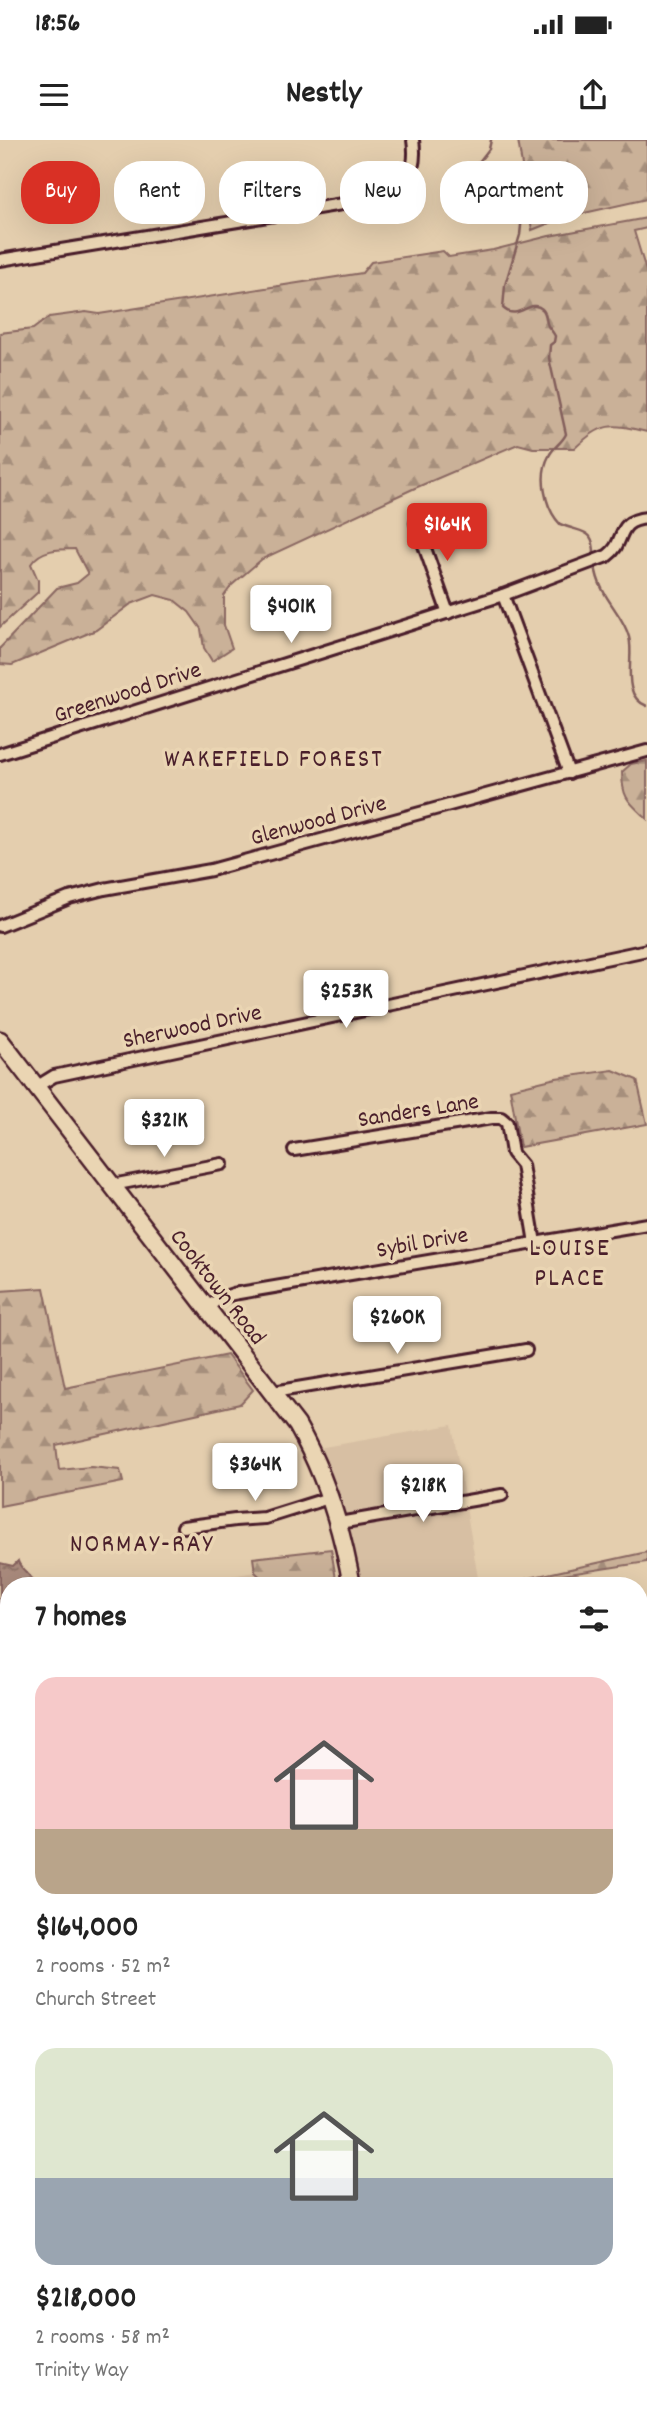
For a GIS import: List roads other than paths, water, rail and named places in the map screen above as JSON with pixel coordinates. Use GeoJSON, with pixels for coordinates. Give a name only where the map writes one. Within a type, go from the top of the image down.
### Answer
{"type":"FeatureCollection","features":[{"type":"Feature","properties":{"kind":"street"},"geometry":{"type":"LineString","coordinates":[[0,260],[385,197],[400,188],[411,175],[415,159],[413,140]]}},
{"type":"Feature","properties":{"kind":"street","name":"Greenwood Drive"},"geometry":{"type":"LineString","coordinates":[[0,754],[503,596],[607,556],[614,551],[626,524],[647,518]]}},
{"type":"Feature","properties":{"kind":"street"},"geometry":{"type":"LineString","coordinates":[[416,523],[448,613]]}},
{"type":"Feature","properties":{"kind":"street"},"geometry":{"type":"LineString","coordinates":[[503,596],[569,773]]}},
{"type":"Feature","properties":{"kind":"street","name":"Glenwood Drive"},"geometry":{"type":"LineString","coordinates":[[0,926],[69,898],[116,886],[211,870],[647,751]]}},
{"type":"Feature","properties":{"kind":"street","name":"Sherwood Drive"},"geometry":{"type":"LineString","coordinates":[[36,1087],[54,1076],[647,950]]}},
{"type":"Feature","properties":{"kind":"street","name":"Cooktown Road"},"geometry":{"type":"LineString","coordinates":[[0,1040],[274,1392],[310,1447],[332,1497],[350,1577]]}},
{"type":"Feature","properties":{"kind":"street","name":"Sanders Lane"},"geometry":{"type":"LineString","coordinates":[[294,1150],[501,1118],[507,1123],[512,1153],[522,1165],[535,1243]]}},
{"type":"Feature","properties":{"kind":"street"},"geometry":{"type":"LineString","coordinates":[[112,1185],[222,1164]]}},
{"type":"Feature","properties":{"kind":"street","name":"Sybil Drive"},"geometry":{"type":"LineString","coordinates":[[207,1307],[221,1297],[233,1294],[647,1225]]}},
{"type":"Feature","properties":{"kind":"street"},"geometry":{"type":"LineString","coordinates":[[274,1392],[526,1350]]}},
{"type":"Feature","properties":{"kind":"street"},"geometry":{"type":"LineString","coordinates":[[340,1523],[502,1495]]}},
{"type":"Feature","properties":{"kind":"street"},"geometry":{"type":"LineString","coordinates":[[183,1527],[265,1518],[332,1497]]}},
{"type":"Feature","properties":{"kind":"water"},"geometry":{"type":"Polygon","coordinates":[[[18,1561],[30,1577],[0,1577],[0,1563],[13,1566],[18,1561]]]}},
{"type":"Feature","properties":{"kind":"waterway"},"geometry":{"type":"LineString","coordinates":[[491,140],[489,149],[475,167],[478,179],[491,181],[524,173],[526,178],[520,235],[505,285],[503,308],[514,313],[537,306],[544,311],[548,326],[555,336],[550,345],[549,358],[566,434],[546,464],[544,482],[547,501],[560,524],[590,536],[594,558]]}},
{"type":"Feature","properties":{"kind":"waterway"},"geometry":{"type":"LineString","coordinates":[[595,565],[601,587],[629,637],[633,694],[647,706]]}},
{"type":"Feature","properties":{"kind":"district","name":"WAKEFIELD FOREST"},"geometry":{"type":"Point","coordinates":[274,757]}},
{"type":"Feature","properties":{"kind":"district","name":"LOUISE PLACE"},"geometry":{"type":"Point","coordinates":[570,1261]}},
{"type":"Feature","properties":{"kind":"district","name":"NORMAY-RAY"},"geometry":{"type":"Point","coordinates":[142,1542]}}]}
